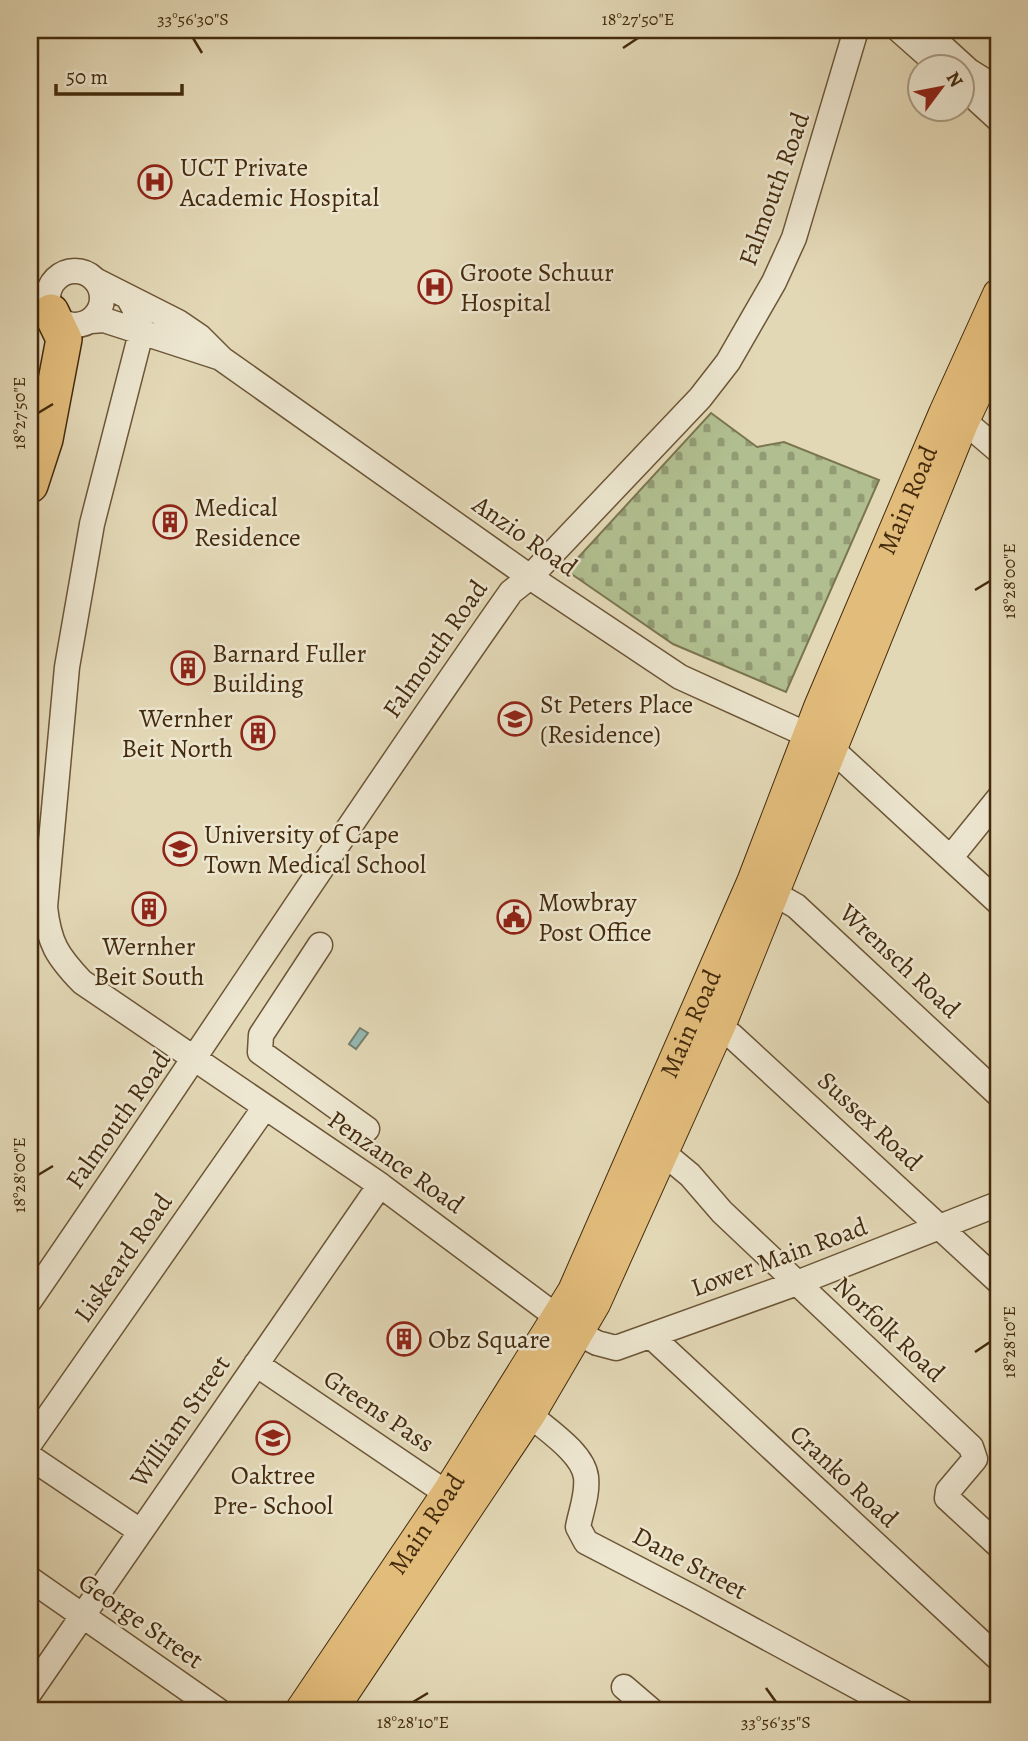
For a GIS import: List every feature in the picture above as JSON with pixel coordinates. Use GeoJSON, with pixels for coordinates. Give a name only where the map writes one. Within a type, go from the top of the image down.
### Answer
{"type":"FeatureCollection","features":[{"type":"Feature","properties":{"kind":"highway"},"geometry":{"type":"LineString","coordinates":[[47,429],[64,339],[51,312]]}},
{"type":"Feature","properties":{"kind":"highway"},"geometry":{"type":"LineString","coordinates":[[30,485],[73,341],[88,322]]}},
{"type":"Feature","properties":{"kind":"main road","name":"Main Road"},"geometry":{"type":"LineString","coordinates":[[323,1707],[569,1325],[666,1152],[687,1032],[732,961],[822,744],[819,707],[954,417],[998,294]]}},
{"type":"Feature","properties":{"kind":"main road","name":"Main Road"},"geometry":{"type":"LineString","coordinates":[[954,417],[998,349]]}},
{"type":"Feature","properties":{"kind":"main road","name":"Main Road"},"geometry":{"type":"LineString","coordinates":[[458,1500],[530,1415],[569,1325],[573,1291],[641,1136],[717,1034],[732,961]]}},
{"type":"Feature","properties":{"kind":"street","name":"Falmouth Road"},"geometry":{"type":"LineString","coordinates":[[30,1300],[196,1059],[417,726],[510,592],[530,577],[700,398],[728,362],[774,282],[794,238],[856,30]]}},
{"type":"Feature","properties":{"kind":"street"},"geometry":{"type":"LineString","coordinates":[[899,30],[924,52]]}},
{"type":"Feature","properties":{"kind":"street"},"geometry":{"type":"LineString","coordinates":[[924,30],[969,71],[998,89]]}},
{"type":"Feature","properties":{"kind":"street"},"geometry":{"type":"LineString","coordinates":[[976,100],[998,120]]}},
{"type":"Feature","properties":{"kind":"street"},"geometry":{"type":"LineString","coordinates":[[70,271],[83,272],[95,280],[102,303],[88,322],[65,324],[51,312],[47,296],[52,283],[59,275],[70,271]]}},
{"type":"Feature","properties":{"kind":"street","name":"Anzio Road"},"geometry":{"type":"LineString","coordinates":[[95,280],[178,322],[200,337],[222,359],[530,577],[680,677],[822,744],[998,902]]}},
{"type":"Feature","properties":{"kind":"street"},"geometry":{"type":"LineString","coordinates":[[128,297],[139,317],[141,333]]}},
{"type":"Feature","properties":{"kind":"street","name":"Anzio Road"},"geometry":{"type":"LineString","coordinates":[[88,322],[104,320],[222,359]]}},
{"type":"Feature","properties":{"kind":"street","name":"Penzance Road"},"geometry":{"type":"LineString","coordinates":[[141,333],[92,524],[67,667],[45,907],[48,933],[58,957],[82,982],[380,1185],[569,1325]]}},
{"type":"Feature","properties":{"kind":"street"},"geometry":{"type":"LineString","coordinates":[[954,417],[998,450]]}},
{"type":"Feature","properties":{"kind":"street"},"geometry":{"type":"LineString","coordinates":[[951,857],[998,799]]}},
{"type":"Feature","properties":{"kind":"street","name":"Wrensch Road"},"geometry":{"type":"LineString","coordinates":[[763,887],[796,906],[843,947],[998,1094]]}},
{"type":"Feature","properties":{"kind":"street"},"geometry":{"type":"LineString","coordinates":[[320,945],[258,1043],[266,1059],[367,1129]]}},
{"type":"Feature","properties":{"kind":"street","name":"Sussex Road"},"geometry":{"type":"LineString","coordinates":[[687,1032],[731,1035],[775,1072],[998,1281]]}},
{"type":"Feature","properties":{"kind":"street"},"geometry":{"type":"LineString","coordinates":[[293,1126],[315,1094]]}},
{"type":"Feature","properties":{"kind":"street","name":"Liskeard Road"},"geometry":{"type":"LineString","coordinates":[[30,1443],[265,1107]]}},
{"type":"Feature","properties":{"kind":"street"},"geometry":{"type":"LineString","coordinates":[[316,1142],[338,1109]]}},
{"type":"Feature","properties":{"kind":"street","name":"Norfolk Road"},"geometry":{"type":"LineString","coordinates":[[641,1136],[666,1152],[722,1212],[975,1452],[972,1465],[952,1486],[947,1498],[998,1544]]}},
{"type":"Feature","properties":{"kind":"street","name":"William Street"},"geometry":{"type":"LineString","coordinates":[[30,1692],[380,1185]]}},
{"type":"Feature","properties":{"kind":"street","name":"Lower Main Road"},"geometry":{"type":"LineString","coordinates":[[569,1325],[597,1343],[616,1348],[797,1283],[998,1204]]}},
{"type":"Feature","properties":{"kind":"street","name":"Cranko Road"},"geometry":{"type":"LineString","coordinates":[[652,1336],[998,1658]]}},
{"type":"Feature","properties":{"kind":"street","name":"Greens Pass"},"geometry":{"type":"LineString","coordinates":[[256,1364],[458,1500]]}},
{"type":"Feature","properties":{"kind":"street","name":"Dane Street"},"geometry":{"type":"LineString","coordinates":[[530,1415],[578,1458],[584,1469],[585,1494],[578,1527],[580,1536],[586,1542],[902,1711]]}},
{"type":"Feature","properties":{"kind":"street"},"geometry":{"type":"LineString","coordinates":[[30,1457],[140,1531]]}},
{"type":"Feature","properties":{"kind":"street","name":"George Street"},"geometry":{"type":"LineString","coordinates":[[30,1579],[219,1711]]}},
{"type":"Feature","properties":{"kind":"street"},"geometry":{"type":"LineString","coordinates":[[624,1688],[652,1711]]}},
{"type":"Feature","properties":{"kind":"green space"},"geometry":{"type":"Polygon","coordinates":[[[711,413],[757,447],[784,442],[879,480],[786,692],[673,644],[570,573],[575,561],[711,413]]]}},
{"type":"Feature","properties":{"kind":"water"},"geometry":{"type":"Polygon","coordinates":[[[360,1028],[368,1033],[356,1049],[349,1044],[360,1028]]]}},
{"type":"Feature","properties":{"kind":"place","name":"UCT Private Academic Hospital"},"geometry":{"type":"Point","coordinates":[155,182]}},
{"type":"Feature","properties":{"kind":"place","name":"Groote Schuur Hospital"},"geometry":{"type":"Point","coordinates":[435,287]}},
{"type":"Feature","properties":{"kind":"place","name":"Medical Residence"},"geometry":{"type":"Point","coordinates":[170,522]}},
{"type":"Feature","properties":{"kind":"place","name":"Barnard Fuller Building"},"geometry":{"type":"Point","coordinates":[188,668]}},
{"type":"Feature","properties":{"kind":"place","name":"St Peters Place (Residence)"},"geometry":{"type":"Point","coordinates":[515,719]}},
{"type":"Feature","properties":{"kind":"place","name":"Wernher Beit North"},"geometry":{"type":"Point","coordinates":[258,733]}},
{"type":"Feature","properties":{"kind":"place","name":"University of Cape Town Medical School"},"geometry":{"type":"Point","coordinates":[180,849]}},
{"type":"Feature","properties":{"kind":"place","name":"Wernher Beit South"},"geometry":{"type":"Point","coordinates":[149,909]}},
{"type":"Feature","properties":{"kind":"place","name":"Mowbray Post Office"},"geometry":{"type":"Point","coordinates":[514,917]}},
{"type":"Feature","properties":{"kind":"place","name":"Obz Square"},"geometry":{"type":"Point","coordinates":[404,1339]}},
{"type":"Feature","properties":{"kind":"place","name":"Oaktree Pre- School"},"geometry":{"type":"Point","coordinates":[273,1438]}}]}
